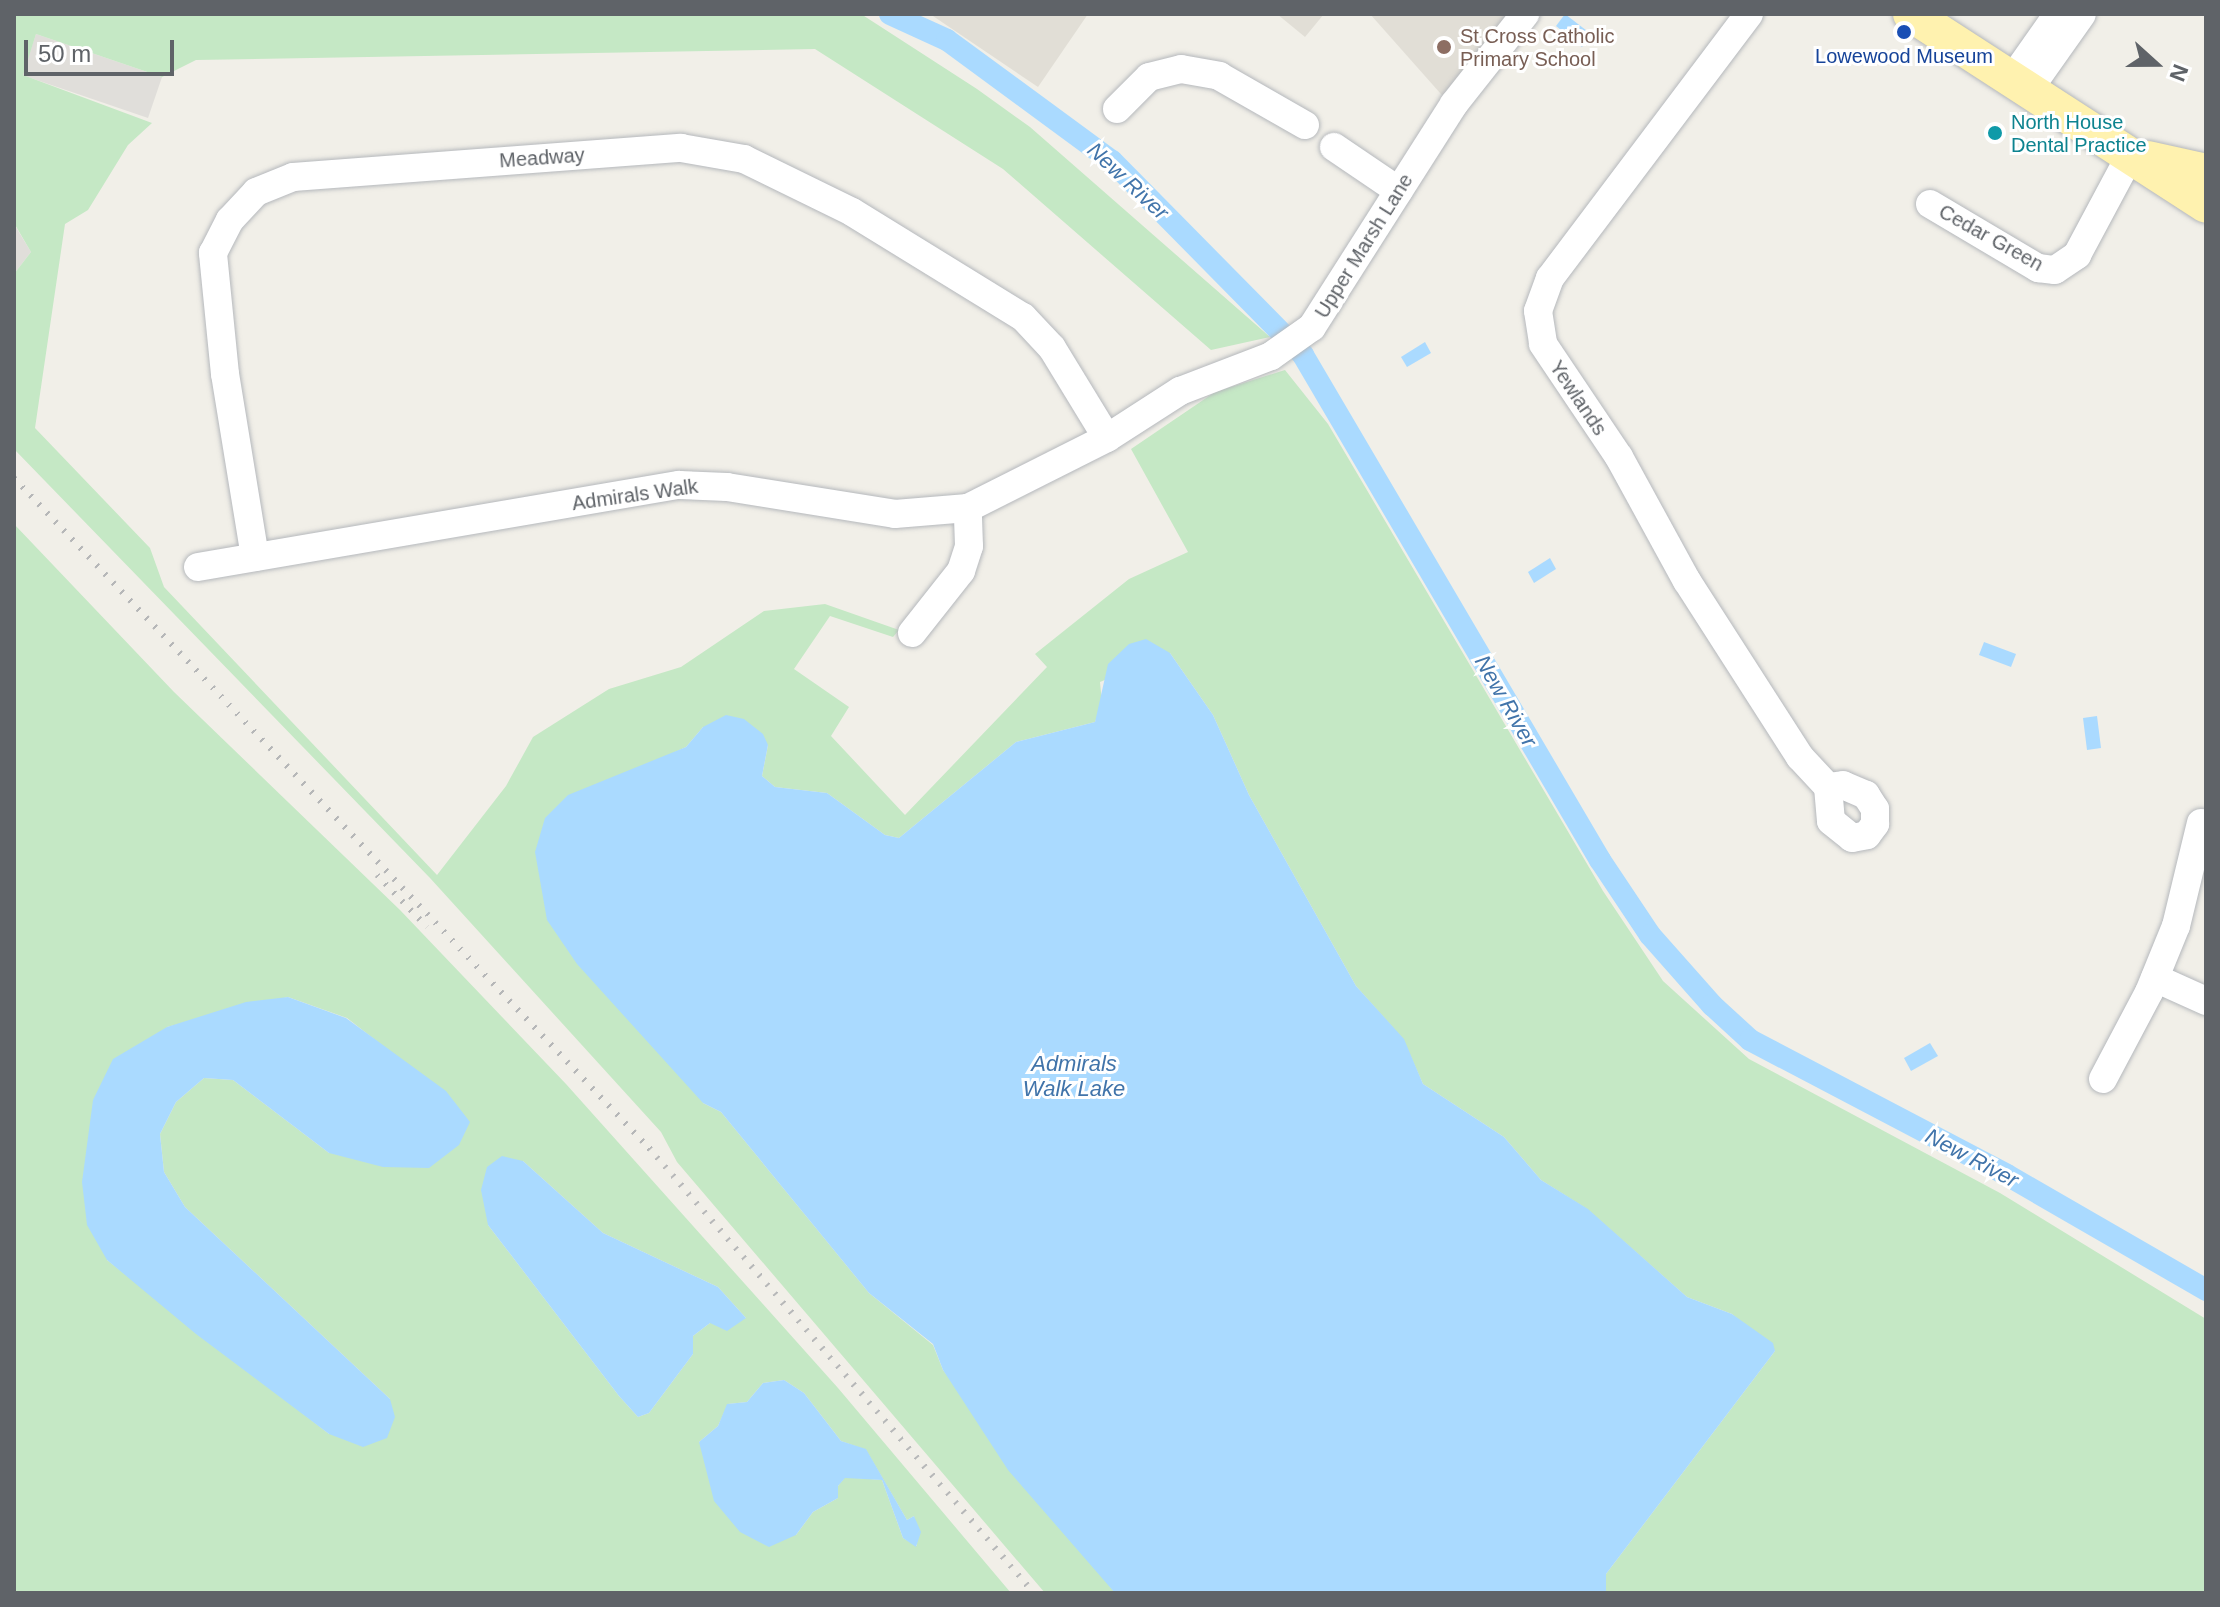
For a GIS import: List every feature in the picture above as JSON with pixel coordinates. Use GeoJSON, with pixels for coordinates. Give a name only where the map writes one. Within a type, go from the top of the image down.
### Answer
{"type":"FeatureCollection","features":[{"type":"Feature","properties":{"kind":"main road"},"geometry":{"type":"LineString","coordinates":[[1911,14],[2018,87],[2131,154],[2206,205]]}},
{"type":"Feature","properties":{"kind":"main road"},"geometry":{"type":"LineString","coordinates":[[2131,154],[2206,172]]}},
{"type":"Feature","properties":{"kind":"street","name":"Upper Marsh Lane"},"geometry":{"type":"LineString","coordinates":[[1107,438],[1180,391],[1271,356],[1312,327],[1454,104],[1525,14]]}},
{"type":"Feature","properties":{"kind":"street","name":"Yewlands"},"geometry":{"type":"LineString","coordinates":[[1749,14],[1550,278],[1538,311],[1543,344],[1619,457],[1687,581],[1800,757],[1828,787]]}},
{"type":"Feature","properties":{"kind":"street"},"geometry":{"type":"LineString","coordinates":[[2018,87],[2058,14]]}},
{"type":"Feature","properties":{"kind":"street"},"geometry":{"type":"LineString","coordinates":[[2018,87],[2082,14]]}},
{"type":"Feature","properties":{"kind":"street"},"geometry":{"type":"LineString","coordinates":[[1117,109],[1149,77],[1181,69],[1219,76],[1305,125]]}},
{"type":"Feature","properties":{"kind":"street"},"geometry":{"type":"LineString","coordinates":[[1334,147],[1399,191]]}},
{"type":"Feature","properties":{"kind":"street","name":"Meadway"},"geometry":{"type":"LineString","coordinates":[[255,557],[223,359],[213,253],[230,220],[256,192],[293,177],[681,148],[744,159],[852,212],[1023,317],[1052,348],[1107,438]]}},
{"type":"Feature","properties":{"kind":"street","name":"Cedar Green"},"geometry":{"type":"LineString","coordinates":[[1930,204],[2038,268],[2055,270],[2077,255],[2131,154]]}},
{"type":"Feature","properties":{"kind":"street","name":"Admirals Walk"},"geometry":{"type":"LineString","coordinates":[[198,567],[679,485],[727,487],[895,514],[968,508],[1107,438]]}},
{"type":"Feature","properties":{"kind":"street"},"geometry":{"type":"LineString","coordinates":[[912,633],[961,571],[969,546],[968,508]]}},
{"type":"Feature","properties":{"kind":"street"},"geometry":{"type":"LineString","coordinates":[[2103,1079],[2155,978],[2189,886],[2201,823]]}},
{"type":"Feature","properties":{"kind":"street"},"geometry":{"type":"LineString","coordinates":[[2155,978],[2206,1001]]}},
{"type":"Feature","properties":{"kind":"shaded area"},"geometry":{"type":"Polygon","coordinates":[[[930,14],[1088,14],[1038,87],[930,14]]]}},
{"type":"Feature","properties":{"kind":"shaded area"},"geometry":{"type":"Polygon","coordinates":[[[1277,14],[1324,14],[1305,37],[1277,14]]]}},
{"type":"Feature","properties":{"kind":"shaded area","name":"St Cross Catholic Primary School"},"geometry":{"type":"Polygon","coordinates":[[[1370,14],[1514,14],[1448,102],[1370,14]]]}},
{"type":"Feature","properties":{"kind":"shaded area"},"geometry":{"type":"Polygon","coordinates":[[[36,34],[162,77],[148,118],[22,75],[36,34]]]}},
{"type":"Feature","properties":{"kind":"shaded area"},"geometry":{"type":"Polygon","coordinates":[[[14,224],[31,252],[14,274],[14,224]]]}},
{"type":"Feature","properties":{"kind":"green space"},"geometry":{"type":"Polygon","coordinates":[[[14,14],[861,14],[1030,127],[1270,337],[1211,350],[1003,169],[815,49],[196,60],[162,77],[36,34],[23,75],[152,123],[128,145],[88,210],[65,224],[35,428],[150,548],[164,587],[437,875],[506,786],[533,737],[609,689],[681,667],[764,611],[825,604],[899,630],[893,637],[830,616],[794,669],[849,707],[831,736],[905,815],[1047,667],[1035,654],[1129,579],[1188,552],[1131,449],[1215,392],[1285,370],[1328,424],[1603,891],[1663,981],[1749,1059],[2000,1193],[2206,1319],[2206,1593],[1606,1593],[1606,1574],[1775,1351],[1732,1314],[1687,1297],[1587,1209],[1541,1180],[1504,1137],[1423,1084],[1403,1039],[1356,986],[1249,795],[1213,715],[1170,653],[1100,682],[1102,703],[1095,722],[1016,742],[899,838],[885,835],[827,793],[775,787],[762,776],[768,745],[703,727],[686,747],[634,771],[703,1103],[721,1112],[869,1293],[933,1345],[943,1370],[1115,1593],[1045,1593],[677,1162],[661,1132],[430,878],[14,449],[14,274],[31,252],[14,223],[14,14]]]}},
{"type":"Feature","properties":{"kind":"green space"},"geometry":{"type":"Polygon","coordinates":[[[14,524],[174,692],[400,910],[566,1084],[838,1388],[1011,1593],[14,1593],[14,524]],[[288,997],[167,1027],[107,1260],[329,1434],[390,1399],[185,1207],[164,1172],[160,1134],[176,1102],[204,1078],[233,1080],[329,1153],[414,1070],[347,1018],[288,997]],[[523,1161],[488,1225],[638,1417],[649,1413],[693,1354],[693,1336],[710,1323],[746,1318],[718,1287],[603,1233],[523,1161]],[[784,1380],[763,1383],[747,1402],[728,1404],[718,1426],[699,1442],[796,1535],[813,1512],[838,1498],[838,1486],[845,1477],[882,1480],[903,1538],[917,1546],[914,1516],[907,1520],[866,1450],[841,1441],[804,1393],[784,1380]]]}},
{"type":"Feature","properties":{"kind":"water"},"geometry":{"type":"Polygon","coordinates":[[[1565,14],[1591,34],[1582,47],[1556,26],[1565,14]]]}},
{"type":"Feature","properties":{"kind":"water"},"geometry":{"type":"Polygon","coordinates":[[[1425,342],[1431,353],[1407,367],[1401,357],[1425,342]]]}},
{"type":"Feature","properties":{"kind":"water"},"geometry":{"type":"Polygon","coordinates":[[[1550,558],[1556,569],[1534,583],[1528,572],[1550,558]]]}},
{"type":"Feature","properties":{"kind":"water","name":"Admirals Walk Lake"},"geometry":{"type":"Polygon","coordinates":[[[1146,639],[1170,653],[1213,715],[1249,795],[1356,986],[1404,1039],[1423,1084],[1504,1137],[1541,1180],[1588,1209],[1687,1297],[1732,1314],[1773,1343],[1775,1351],[1606,1574],[1606,1593],[1115,1593],[1008,1470],[943,1370],[933,1344],[869,1293],[721,1112],[703,1103],[577,964],[547,920],[535,852],[545,818],[568,795],[686,747],[703,727],[726,715],[744,719],[763,734],[768,745],[762,776],[775,787],[827,793],[885,835],[899,838],[1016,742],[1095,722],[1108,664],[1129,644],[1146,639]]]}},
{"type":"Feature","properties":{"kind":"water"},"geometry":{"type":"Polygon","coordinates":[[[1984,642],[2016,654],[2011,667],[1979,655],[1984,642]]]}},
{"type":"Feature","properties":{"kind":"water"},"geometry":{"type":"Polygon","coordinates":[[[2097,716],[2101,748],[2087,750],[2083,718],[2097,716]]]}},
{"type":"Feature","properties":{"kind":"water"},"geometry":{"type":"Polygon","coordinates":[[[288,997],[346,1018],[446,1091],[470,1122],[459,1145],[429,1168],[383,1167],[329,1153],[233,1080],[204,1078],[176,1102],[160,1134],[164,1172],[185,1207],[390,1399],[395,1417],[387,1438],[363,1447],[329,1434],[196,1334],[107,1260],[87,1225],[82,1182],[93,1100],[113,1059],[167,1027],[246,1002],[288,997]]]}},
{"type":"Feature","properties":{"kind":"water"},"geometry":{"type":"Polygon","coordinates":[[[1930,1043],[1938,1056],[1911,1071],[1904,1058],[1930,1043]]]}},
{"type":"Feature","properties":{"kind":"water"},"geometry":{"type":"Polygon","coordinates":[[[502,1156],[523,1161],[603,1233],[718,1287],[746,1318],[727,1331],[710,1323],[693,1336],[693,1354],[649,1413],[638,1417],[619,1396],[488,1225],[481,1190],[487,1167],[502,1156]]]}},
{"type":"Feature","properties":{"kind":"water"},"geometry":{"type":"Polygon","coordinates":[[[784,1380],[804,1393],[841,1441],[866,1449],[907,1520],[914,1516],[921,1532],[916,1547],[903,1538],[882,1480],[845,1478],[838,1486],[838,1498],[813,1512],[796,1535],[769,1547],[740,1532],[714,1501],[699,1442],[718,1426],[727,1404],[747,1402],[763,1383],[784,1380]]]}},
{"type":"Feature","properties":{"kind":"waterway","name":"New River"},"geometry":{"type":"LineString","coordinates":[[890,14],[947,40],[1112,161],[1303,355],[1600,860],[1650,935],[1712,1005],[1750,1040],[2007,1175],[2206,1290]]}},
{"type":"Feature","properties":{"kind":"railway"},"geometry":{"type":"LineString","coordinates":[[14,478],[649,1148],[1034,1593]]}},
{"type":"Feature","properties":{"kind":"railway"},"geometry":{"type":"LineString","coordinates":[[377,875],[427,927]]}},
{"type":"Feature","properties":{"kind":"place","name":"Lowewood Museum"},"geometry":{"type":"Point","coordinates":[1904,32]}},
{"type":"Feature","properties":{"kind":"place","name":"St Cross Catholic Primary School"},"geometry":{"type":"Point","coordinates":[1444,47]}},
{"type":"Feature","properties":{"kind":"place","name":"North House Dental Practice"},"geometry":{"type":"Point","coordinates":[1995,133]}}]}
